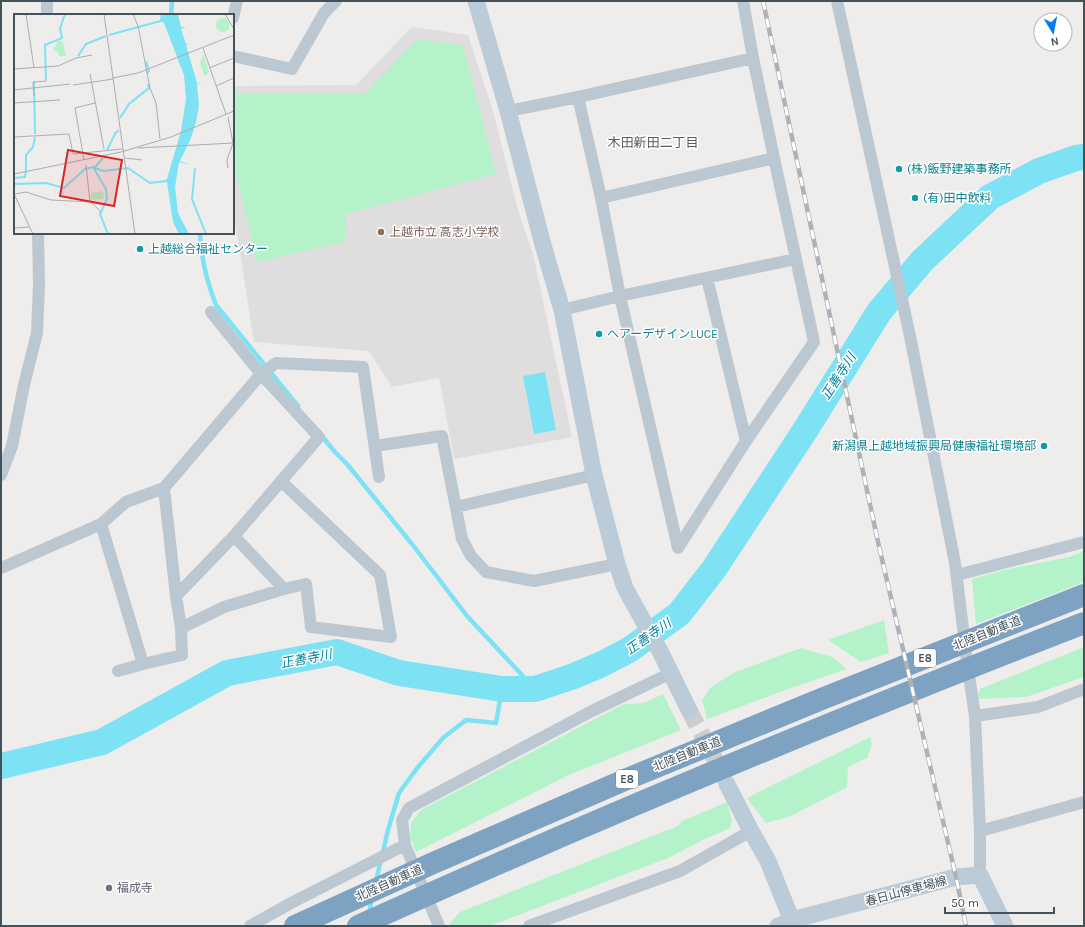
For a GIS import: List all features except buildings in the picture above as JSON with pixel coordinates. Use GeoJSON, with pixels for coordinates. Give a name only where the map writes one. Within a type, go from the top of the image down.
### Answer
{"type":"FeatureCollection","features":[{"type":"Feature","properties":{"kind":"highway","name":"北陸自動車道"},"geometry":{"type":"LineString","coordinates":[[295,926],[431,864],[626,779],[824,698],[1084,595]]}},
{"type":"Feature","properties":{"kind":"highway","name":"E8"},"geometry":{"type":"LineString","coordinates":[[358,926],[635,804],[829,724],[1084,623]]}},
{"type":"Feature","properties":{"kind":"street"},"geometry":{"type":"LineString","coordinates":[[47,1],[47,14]]}},
{"type":"Feature","properties":{"kind":"street"},"geometry":{"type":"LineString","coordinates":[[234,14],[237,1]]}},
{"type":"Feature","properties":{"kind":"street"},"geometry":{"type":"LineString","coordinates":[[234,56],[292,68],[324,13],[336,1]]}},
{"type":"Feature","properties":{"kind":"street"},"geometry":{"type":"LineString","coordinates":[[476,1],[508,111],[543,245],[562,310],[594,475],[617,564],[625,588],[689,710]]}},
{"type":"Feature","properties":{"kind":"street"},"geometry":{"type":"LineString","coordinates":[[578,97],[602,198],[620,296],[678,548],[746,441],[814,342],[753,58],[743,1]]}},
{"type":"Feature","properties":{"kind":"street"},"geometry":{"type":"LineString","coordinates":[[837,1],[910,336],[954,555],[975,716],[980,831],[980,875],[1005,926]]}},
{"type":"Feature","properties":{"kind":"street"},"geometry":{"type":"LineString","coordinates":[[508,111],[753,58]]}},
{"type":"Feature","properties":{"kind":"street"},"geometry":{"type":"LineString","coordinates":[[602,198],[774,158]]}},
{"type":"Feature","properties":{"kind":"street"},"geometry":{"type":"LineString","coordinates":[[1,475],[12,446],[24,385],[37,333],[39,284],[38,234]]}},
{"type":"Feature","properties":{"kind":"street"},"geometry":{"type":"LineString","coordinates":[[562,310],[620,296],[796,259]]}},
{"type":"Feature","properties":{"kind":"street"},"geometry":{"type":"LineString","coordinates":[[707,278],[746,441]]}},
{"type":"Feature","properties":{"kind":"street"},"geometry":{"type":"LineString","coordinates":[[176,596],[234,536],[318,437],[261,374],[211,312]]}},
{"type":"Feature","properties":{"kind":"street"},"geometry":{"type":"LineString","coordinates":[[1,568],[101,524],[126,502],[164,488],[261,374],[276,363],[363,367],[375,446],[378,477]]}},
{"type":"Feature","properties":{"kind":"street"},"geometry":{"type":"LineString","coordinates":[[375,446],[442,436],[462,539],[471,556],[486,572],[534,581],[617,564]]}},
{"type":"Feature","properties":{"kind":"street"},"geometry":{"type":"LineString","coordinates":[[456,506],[594,475]]}},
{"type":"Feature","properties":{"kind":"street"},"geometry":{"type":"LineString","coordinates":[[181,628],[224,607],[284,588],[306,584],[310,627],[391,637],[380,575],[281,481]]}},
{"type":"Feature","properties":{"kind":"street"},"geometry":{"type":"LineString","coordinates":[[118,670],[182,656],[181,628],[164,488]]}},
{"type":"Feature","properties":{"kind":"street"},"geometry":{"type":"LineString","coordinates":[[101,524],[143,664]]}},
{"type":"Feature","properties":{"kind":"street"},"geometry":{"type":"LineString","coordinates":[[234,536],[284,588]]}},
{"type":"Feature","properties":{"kind":"street"},"geometry":{"type":"LineString","coordinates":[[957,576],[1084,542]]}},
{"type":"Feature","properties":{"kind":"street"},"geometry":{"type":"LineString","coordinates":[[439,926],[405,845],[402,820],[409,808],[592,711],[670,673]]}},
{"type":"Feature","properties":{"kind":"street"},"geometry":{"type":"LineString","coordinates":[[975,716],[1038,707],[1084,689]]}},
{"type":"Feature","properties":{"kind":"street"},"geometry":{"type":"LineString","coordinates":[[727,784],[768,861],[788,924]]}},
{"type":"Feature","properties":{"kind":"street"},"geometry":{"type":"LineString","coordinates":[[980,831],[1084,802]]}},
{"type":"Feature","properties":{"kind":"street"},"geometry":{"type":"LineString","coordinates":[[529,926],[680,871],[751,831]]}},
{"type":"Feature","properties":{"kind":"street"},"geometry":{"type":"LineString","coordinates":[[250,926],[291,903],[405,845]]}},
{"type":"Feature","properties":{"kind":"street","name":"春日山停車場線"},"geometry":{"type":"LineString","coordinates":[[788,924],[956,877],[980,875]]}},
{"type":"Feature","properties":{"kind":"shaded area","name":"上越市立 高志小学校"},"geometry":{"type":"Polygon","coordinates":[[[412,27],[468,35],[493,111],[517,207],[533,254],[572,437],[454,459],[439,378],[392,387],[369,351],[254,342],[234,215],[234,86],[356,85],[412,27]]]}},
{"type":"Feature","properties":{"kind":"green space"},"geometry":{"type":"Polygon","coordinates":[[[417,39],[463,45],[496,174],[346,214],[345,242],[257,262],[239,186],[234,174],[234,94],[364,94],[417,39]]]}},
{"type":"Feature","properties":{"kind":"green space"},"geometry":{"type":"Polygon","coordinates":[[[1084,551],[1084,582],[976,624],[972,579],[1004,570],[1069,557],[1084,551]]]}},
{"type":"Feature","properties":{"kind":"green space"},"geometry":{"type":"Polygon","coordinates":[[[884,620],[889,653],[861,662],[828,640],[884,620]]]}},
{"type":"Feature","properties":{"kind":"green space"},"geometry":{"type":"Polygon","coordinates":[[[1084,647],[1084,677],[1026,697],[977,699],[980,689],[1084,647]]]}},
{"type":"Feature","properties":{"kind":"green space"},"geometry":{"type":"Polygon","coordinates":[[[801,648],[832,657],[847,669],[707,719],[702,700],[710,688],[733,673],[801,648]]]}},
{"type":"Feature","properties":{"kind":"green space"},"geometry":{"type":"Polygon","coordinates":[[[663,694],[681,730],[571,774],[416,852],[410,837],[411,823],[421,810],[624,704],[644,703],[663,694]]]}},
{"type":"Feature","properties":{"kind":"green space"},"geometry":{"type":"Polygon","coordinates":[[[870,737],[872,744],[867,758],[848,767],[847,787],[791,816],[766,823],[747,798],[870,737]]]}},
{"type":"Feature","properties":{"kind":"green space"},"geometry":{"type":"Polygon","coordinates":[[[727,802],[732,821],[730,828],[668,858],[490,926],[450,926],[449,924],[460,912],[678,826],[682,821],[727,802]]]}},
{"type":"Feature","properties":{"kind":"water"},"geometry":{"type":"Polygon","coordinates":[[[545,372],[556,430],[534,434],[523,376],[545,372]]]}},
{"type":"Feature","properties":{"kind":"waterway"},"geometry":{"type":"LineString","coordinates":[[171,14],[172,1]]}},
{"type":"Feature","properties":{"kind":"waterway","name":"正善寺川"},"geometry":{"type":"LineString","coordinates":[[1,766],[102,742],[227,673],[337,652],[399,673],[502,689],[535,689],[574,676],[629,650],[679,614],[714,569],[806,429],[879,312],[922,261],[990,197],[1039,171],[1076,158],[1084,157]]}},
{"type":"Feature","properties":{"kind":"waterway"},"geometry":{"type":"LineString","coordinates":[[200,234],[205,270],[216,305],[298,406]]}},
{"type":"Feature","properties":{"kind":"waterway"},"geometry":{"type":"LineString","coordinates":[[321,435],[347,464],[412,544],[467,616],[535,689]]}},
{"type":"Feature","properties":{"kind":"waterway"},"geometry":{"type":"LineString","coordinates":[[376,881],[388,830],[399,793],[418,767],[443,738],[466,720],[496,723],[502,689]]}},
{"type":"Feature","properties":{"kind":"waterway"},"geometry":{"type":"LineString","coordinates":[[369,914],[372,898]]}},
{"type":"Feature","properties":{"kind":"tunnel"},"geometry":{"type":"LineString","coordinates":[[689,710],[726,780]]}},
{"type":"Feature","properties":{"kind":"railway"},"geometry":{"type":"LineString","coordinates":[[763,1],[878,542],[966,926]]}},
{"type":"Feature","properties":{"kind":"place","name":"(株)飯野建築事務所"},"geometry":{"type":"Point","coordinates":[899,169]}},
{"type":"Feature","properties":{"kind":"place","name":"(有)田中飲料"},"geometry":{"type":"Point","coordinates":[915,198]}},
{"type":"Feature","properties":{"kind":"place","name":"上越市立 高志小学校"},"geometry":{"type":"Point","coordinates":[381,232]}},
{"type":"Feature","properties":{"kind":"place","name":"上越総合福祉センター"},"geometry":{"type":"Point","coordinates":[140,249]}},
{"type":"Feature","properties":{"kind":"place","name":"ヘアーデザインLUCE"},"geometry":{"type":"Point","coordinates":[599,334]}},
{"type":"Feature","properties":{"kind":"place","name":"新潟県上越地域振興局健康福祉環境部"},"geometry":{"type":"Point","coordinates":[1044,446]}},
{"type":"Feature","properties":{"kind":"place","name":"福成寺"},"geometry":{"type":"Point","coordinates":[109,888]}},
{"type":"Feature","properties":{"kind":"district","name":"木田新田二丁目"},"geometry":{"type":"Point","coordinates":[653,142]}}]}
